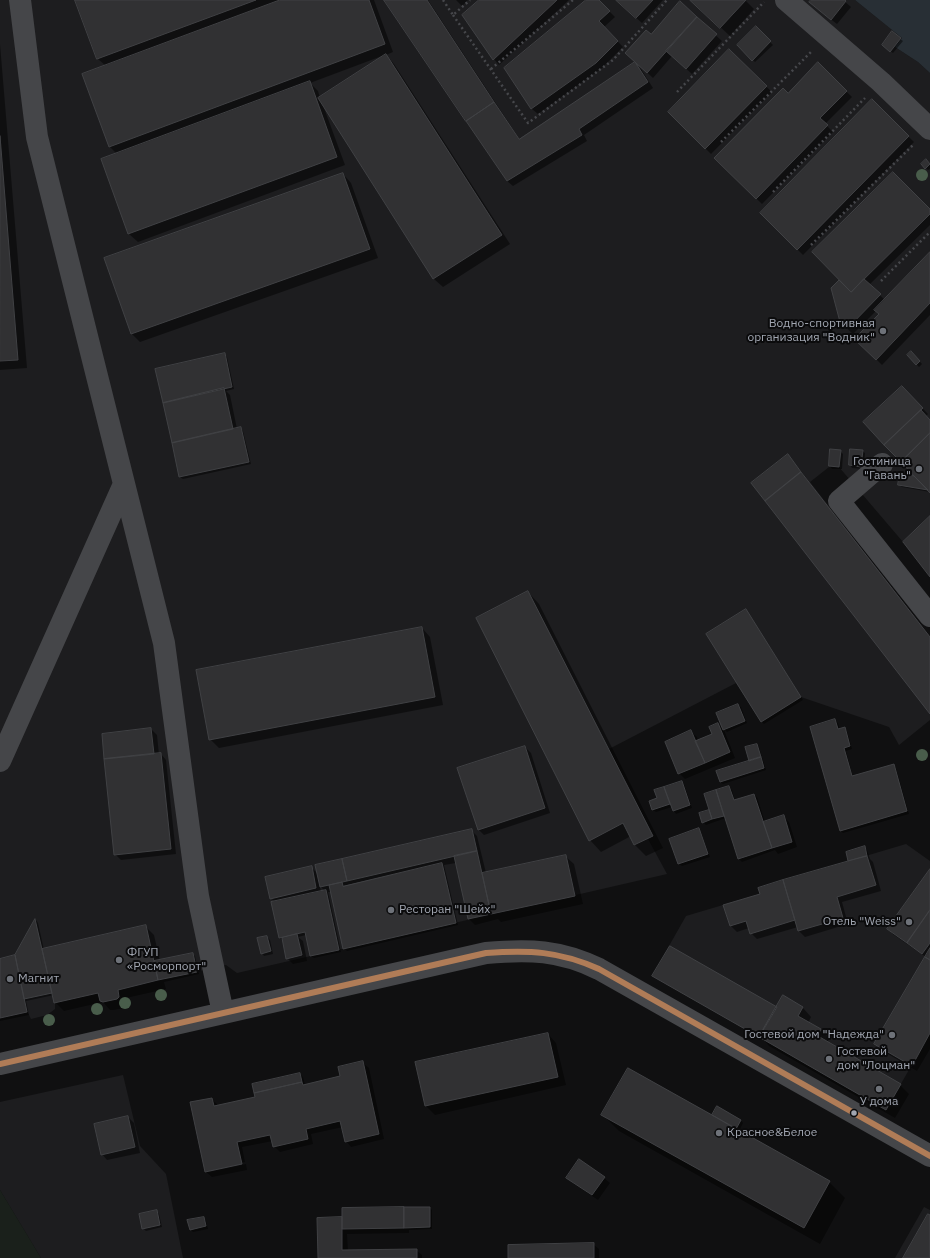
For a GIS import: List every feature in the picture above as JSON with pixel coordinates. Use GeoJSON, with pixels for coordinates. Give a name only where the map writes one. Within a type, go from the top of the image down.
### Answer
{"type":"FeatureCollection","features":[{"type":"Feature","properties":{"kind":"street"},"geometry":{"type":"LineString","coordinates":[[20,0],[37,137],[164,643],[198,896],[223,1013]]}},
{"type":"Feature","properties":{"kind":"street"},"geometry":{"type":"LineString","coordinates":[[786,0],[881,82],[930,129]]}},
{"type":"Feature","properties":{"kind":"street"},"geometry":{"type":"LineString","coordinates":[[882,464],[839,502],[930,616]]}},
{"type":"Feature","properties":{"kind":"street"},"geometry":{"type":"LineString","coordinates":[[0,761],[124,484]]}},
{"type":"Feature","properties":{"kind":"street"},"geometry":{"type":"LineString","coordinates":[[0,1064],[486,953],[516,950],[543,952],[583,961],[599,969],[930,1156]]}},
{"type":"Feature","properties":{"kind":"path"},"geometry":{"type":"LineString","coordinates":[[443,0],[528,123],[613,60],[667,0]]}},
{"type":"Feature","properties":{"kind":"path"},"geometry":{"type":"LineString","coordinates":[[453,15],[470,0]]}},
{"type":"Feature","properties":{"kind":"path"},"geometry":{"type":"LineString","coordinates":[[491,69],[573,0]]}},
{"type":"Feature","properties":{"kind":"path"},"geometry":{"type":"LineString","coordinates":[[676,92],[766,0]]}},
{"type":"Feature","properties":{"kind":"path"},"geometry":{"type":"LineString","coordinates":[[721,142],[827,36]]}},
{"type":"Feature","properties":{"kind":"path"},"geometry":{"type":"LineString","coordinates":[[773,192],[881,82]]}},
{"type":"Feature","properties":{"kind":"path"},"geometry":{"type":"LineString","coordinates":[[810,245],[930,129]]}},
{"type":"Feature","properties":{"kind":"path"},"geometry":{"type":"LineString","coordinates":[[881,281],[930,232]]}},
{"type":"Feature","properties":{"kind":"shaded area"},"geometry":{"type":"Polygon","coordinates":[[[0,0],[855,0],[902,38],[895,47],[918,62],[930,73],[930,577],[903,542],[839,467],[829,467],[810,482],[930,637],[930,720],[899,745],[889,727],[801,697],[761,722],[736,683],[609,749],[653,836],[648,839],[667,874],[237,973],[226,965],[158,980],[118,990],[119,997],[117,999],[103,1002],[100,1001],[98,993],[55,1003],[55,1009],[47,1015],[31,1019],[27,1012],[0,1018],[0,0]]]}},
{"type":"Feature","properties":{"kind":"shaded area"},"geometry":{"type":"Polygon","coordinates":[[[855,0],[930,0],[930,73],[918,62],[895,47],[902,38],[855,0]]]}},
{"type":"Feature","properties":{"kind":"shaded area"},"geometry":{"type":"Polygon","coordinates":[[[906,844],[930,861],[930,1033],[886,1110],[652,976],[686,916],[760,894],[758,888],[906,844]]]}},
{"type":"Feature","properties":{"kind":"shaded area"},"geometry":{"type":"Polygon","coordinates":[[[123,1075],[140,1146],[166,1174],[183,1258],[41,1258],[0,1190],[0,1102],[123,1075]]]}},
{"type":"Feature","properties":{"kind":"shaded area"},"geometry":{"type":"Polygon","coordinates":[[[0,1190],[41,1258],[0,1258],[0,1190]]]}},
{"type":"Feature","properties":{"kind":"shaded area"},"geometry":{"type":"Polygon","coordinates":[[[924,1207],[930,1210],[930,1258],[895,1258],[924,1207]]]}},
{"type":"Feature","properties":{"kind":"building"},"geometry":{"type":"Polygon","coordinates":[[[75,0],[256,0],[97,59],[75,0]]]}},
{"type":"Feature","properties":{"kind":"building"},"geometry":{"type":"Polygon","coordinates":[[[280,0],[369,0],[385,44],[109,147],[82,74],[280,0]]]}},
{"type":"Feature","properties":{"kind":"building"},"geometry":{"type":"Polygon","coordinates":[[[384,0],[427,0],[494,102],[466,121],[384,0]]]}},
{"type":"Feature","properties":{"kind":"building"},"geometry":{"type":"Polygon","coordinates":[[[479,0],[557,0],[493,60],[462,15],[479,0]]]}},
{"type":"Feature","properties":{"kind":"building"},"geometry":{"type":"Polygon","coordinates":[[[586,0],[599,0],[610,11],[599,21],[618,41],[596,63],[531,109],[504,68],[586,0]]]}},
{"type":"Feature","properties":{"kind":"building"},"geometry":{"type":"Polygon","coordinates":[[[616,0],[653,0],[636,18],[616,0]]]}},
{"type":"Feature","properties":{"kind":"building"},"geometry":{"type":"Polygon","coordinates":[[[690,0],[746,0],[720,28],[690,0]]]}},
{"type":"Feature","properties":{"kind":"building"},"geometry":{"type":"Polygon","coordinates":[[[811,0],[846,1],[831,20],[809,2],[811,0]]]}},
{"type":"Feature","properties":{"kind":"building"},"geometry":{"type":"Polygon","coordinates":[[[680,1],[697,17],[647,73],[625,53],[646,30],[651,34],[680,1]]]}},
{"type":"Feature","properties":{"kind":"building"},"geometry":{"type":"Polygon","coordinates":[[[697,17],[717,34],[686,69],[666,51],[697,17]]]}},
{"type":"Feature","properties":{"kind":"building"},"geometry":{"type":"Polygon","coordinates":[[[756,26],[771,41],[752,61],[737,45],[756,26]]]}},
{"type":"Feature","properties":{"kind":"building"},"geometry":{"type":"Polygon","coordinates":[[[892,31],[901,38],[890,52],[882,45],[892,31]]]}},
{"type":"Feature","properties":{"kind":"building"},"geometry":{"type":"Polygon","coordinates":[[[729,49],[767,86],[705,149],[668,112],[729,49]]]}},
{"type":"Feature","properties":{"kind":"building"},"geometry":{"type":"Polygon","coordinates":[[[386,54],[502,235],[433,279],[318,98],[386,54]]]}},
{"type":"Feature","properties":{"kind":"building"},"geometry":{"type":"Polygon","coordinates":[[[635,62],[648,82],[579,129],[582,135],[507,181],[466,121],[494,102],[519,139],[635,62]]]}},
{"type":"Feature","properties":{"kind":"building"},"geometry":{"type":"Polygon","coordinates":[[[818,62],[847,91],[820,118],[828,125],[756,199],[714,158],[783,88],[788,93],[818,62]]]}},
{"type":"Feature","properties":{"kind":"building"},"geometry":{"type":"Polygon","coordinates":[[[310,81],[337,157],[128,234],[101,159],[310,81]]]}},
{"type":"Feature","properties":{"kind":"building"},"geometry":{"type":"Polygon","coordinates":[[[872,99],[909,136],[797,250],[760,213],[872,99]]]}},
{"type":"Feature","properties":{"kind":"building"},"geometry":{"type":"Polygon","coordinates":[[[0,136],[18,360],[0,361],[0,136]]]}},
{"type":"Feature","properties":{"kind":"building"},"geometry":{"type":"Polygon","coordinates":[[[926,159],[930,164],[925,169],[921,164],[926,159]]]}},
{"type":"Feature","properties":{"kind":"building"},"geometry":{"type":"Polygon","coordinates":[[[893,172],[930,209],[930,214],[851,292],[812,252],[893,172]]]}},
{"type":"Feature","properties":{"kind":"building"},"geometry":{"type":"Polygon","coordinates":[[[343,173],[370,249],[131,334],[104,258],[343,173]]]}},
{"type":"Feature","properties":{"kind":"building"},"geometry":{"type":"Polygon","coordinates":[[[930,252],[930,303],[876,360],[854,339],[879,314],[874,310],[930,252]]]}},
{"type":"Feature","properties":{"kind":"building"},"geometry":{"type":"Polygon","coordinates":[[[864,279],[881,294],[847,329],[840,322],[831,288],[839,280],[851,292],[864,279]]]}},
{"type":"Feature","properties":{"kind":"building"},"geometry":{"type":"Polygon","coordinates":[[[911,351],[920,361],[916,365],[907,355],[911,351]]]}},
{"type":"Feature","properties":{"kind":"building"},"geometry":{"type":"Polygon","coordinates":[[[225,353],[232,387],[163,403],[155,369],[225,353]]]}},
{"type":"Feature","properties":{"kind":"building"},"geometry":{"type":"Polygon","coordinates":[[[902,386],[923,408],[884,445],[863,422],[902,386]]]}},
{"type":"Feature","properties":{"kind":"building"},"geometry":{"type":"Polygon","coordinates":[[[224,388],[233,429],[172,443],[163,403],[224,388]]]}},
{"type":"Feature","properties":{"kind":"building"},"geometry":{"type":"Polygon","coordinates":[[[921,410],[930,420],[930,433],[901,462],[884,445],[921,410]]]}},
{"type":"Feature","properties":{"kind":"building"},"geometry":{"type":"Polygon","coordinates":[[[241,427],[249,462],[179,477],[172,443],[241,427]]]}},
{"type":"Feature","properties":{"kind":"building","name":"Гостиница \"Гавань\""},"geometry":{"type":"Polygon","coordinates":[[[930,433],[930,493],[901,462],[930,433]]]}},
{"type":"Feature","properties":{"kind":"building"},"geometry":{"type":"Polygon","coordinates":[[[830,449],[841,450],[839,467],[829,466],[830,449]]]}},
{"type":"Feature","properties":{"kind":"building"},"geometry":{"type":"Polygon","coordinates":[[[850,449],[863,450],[861,467],[849,465],[850,449]]]}},
{"type":"Feature","properties":{"kind":"building"},"geometry":{"type":"Polygon","coordinates":[[[788,454],[801,472],[765,501],[751,483],[788,454]]]}},
{"type":"Feature","properties":{"kind":"building"},"geometry":{"type":"Polygon","coordinates":[[[801,472],[930,637],[930,714],[765,501],[801,472]]]}},
{"type":"Feature","properties":{"kind":"building"},"geometry":{"type":"Polygon","coordinates":[[[900,473],[914,476],[928,490],[898,485],[900,473]]]}},
{"type":"Feature","properties":{"kind":"building"},"geometry":{"type":"Polygon","coordinates":[[[930,516],[930,577],[903,542],[930,516]]]}},
{"type":"Feature","properties":{"kind":"building"},"geometry":{"type":"Polygon","coordinates":[[[528,591],[653,836],[634,845],[623,823],[589,841],[476,618],[528,591]]]}},
{"type":"Feature","properties":{"kind":"building"},"geometry":{"type":"Polygon","coordinates":[[[746,609],[801,697],[761,722],[706,634],[746,609]]]}},
{"type":"Feature","properties":{"kind":"building"},"geometry":{"type":"Polygon","coordinates":[[[422,627],[435,697],[209,740],[196,670],[422,627]]]}},
{"type":"Feature","properties":{"kind":"building"},"geometry":{"type":"Polygon","coordinates":[[[738,704],[745,721],[723,730],[716,713],[738,704]]]}},
{"type":"Feature","properties":{"kind":"building"},"geometry":{"type":"Polygon","coordinates":[[[835,719],[838,729],[845,727],[850,746],[844,748],[852,776],[894,764],[907,811],[840,831],[810,727],[835,719]]]}},
{"type":"Feature","properties":{"kind":"building"},"geometry":{"type":"Polygon","coordinates":[[[718,723],[730,752],[705,763],[695,741],[712,734],[709,727],[718,723]]]}},
{"type":"Feature","properties":{"kind":"building"},"geometry":{"type":"Polygon","coordinates":[[[151,728],[154,754],[104,759],[102,734],[151,728]]]}},
{"type":"Feature","properties":{"kind":"building"},"geometry":{"type":"Polygon","coordinates":[[[691,730],[705,763],[678,774],[665,742],[691,730]]]}},
{"type":"Feature","properties":{"kind":"building"},"geometry":{"type":"Polygon","coordinates":[[[757,744],[761,757],[749,761],[745,747],[757,744]]]}},
{"type":"Feature","properties":{"kind":"building"},"geometry":{"type":"Polygon","coordinates":[[[525,746],[545,808],[478,830],[457,768],[525,746]]]}},
{"type":"Feature","properties":{"kind":"building"},"geometry":{"type":"Polygon","coordinates":[[[161,753],[171,849],[114,855],[104,759],[161,753]]]}},
{"type":"Feature","properties":{"kind":"building"},"geometry":{"type":"Polygon","coordinates":[[[761,757],[764,768],[720,782],[716,771],[761,757]]]}},
{"type":"Feature","properties":{"kind":"building"},"geometry":{"type":"Polygon","coordinates":[[[682,781],[690,805],[673,811],[664,787],[682,781]]]}},
{"type":"Feature","properties":{"kind":"building"},"geometry":{"type":"Polygon","coordinates":[[[729,786],[734,800],[754,794],[772,848],[738,859],[716,790],[729,786]]]}},
{"type":"Feature","properties":{"kind":"building"},"geometry":{"type":"Polygon","coordinates":[[[664,787],[670,804],[652,810],[649,801],[657,798],[654,790],[664,787]]]}},
{"type":"Feature","properties":{"kind":"building"},"geometry":{"type":"Polygon","coordinates":[[[716,790],[724,816],[712,819],[704,794],[716,790]]]}},
{"type":"Feature","properties":{"kind":"building"},"geometry":{"type":"Polygon","coordinates":[[[709,810],[712,819],[702,823],[699,813],[709,810]]]}},
{"type":"Feature","properties":{"kind":"building"},"geometry":{"type":"Polygon","coordinates":[[[784,815],[792,842],[772,848],[763,822],[784,815]]]}},
{"type":"Feature","properties":{"kind":"building"},"geometry":{"type":"Polygon","coordinates":[[[699,828],[708,854],[678,864],[669,839],[699,828]]]}},
{"type":"Feature","properties":{"kind":"building"},"geometry":{"type":"Polygon","coordinates":[[[472,829],[477,851],[347,881],[342,859],[472,829]]]}},
{"type":"Feature","properties":{"kind":"building"},"geometry":{"type":"Polygon","coordinates":[[[865,846],[867,856],[848,861],[846,852],[865,846]]]}},
{"type":"Feature","properties":{"kind":"building"},"geometry":{"type":"Polygon","coordinates":[[[477,851],[491,914],[468,919],[454,856],[477,851]]]}},
{"type":"Feature","properties":{"kind":"building"},"geometry":{"type":"Polygon","coordinates":[[[566,855],[575,896],[491,914],[482,873],[566,855]]]}},
{"type":"Feature","properties":{"kind":"building"},"geometry":{"type":"Polygon","coordinates":[[[867,856],[876,885],[837,897],[843,918],[798,931],[783,880],[867,856]]]}},
{"type":"Feature","properties":{"kind":"building"},"geometry":{"type":"Polygon","coordinates":[[[342,859],[347,881],[320,887],[315,865],[342,859]]]}},
{"type":"Feature","properties":{"kind":"building"},"geometry":{"type":"Polygon","coordinates":[[[442,863],[456,923],[343,949],[329,885],[342,882],[343,886],[442,863]]]}},
{"type":"Feature","properties":{"kind":"building"},"geometry":{"type":"Polygon","coordinates":[[[312,866],[316,888],[270,899],[265,877],[312,866]]]}},
{"type":"Feature","properties":{"kind":"building"},"geometry":{"type":"Polygon","coordinates":[[[930,869],[930,910],[907,943],[887,929],[930,869]]]}},
{"type":"Feature","properties":{"kind":"building"},"geometry":{"type":"Polygon","coordinates":[[[783,880],[795,920],[750,934],[746,921],[730,926],[723,905],[760,894],[758,888],[783,880]]]}},
{"type":"Feature","properties":{"kind":"building"},"geometry":{"type":"Polygon","coordinates":[[[326,890],[339,950],[310,956],[305,932],[279,938],[271,902],[326,890]]]}},
{"type":"Feature","properties":{"kind":"building"},"geometry":{"type":"Polygon","coordinates":[[[930,910],[930,943],[922,954],[907,943],[930,910]]]}},
{"type":"Feature","properties":{"kind":"building"},"geometry":{"type":"Polygon","coordinates":[[[35,919],[52,993],[24,999],[15,955],[35,919]]]}},
{"type":"Feature","properties":{"kind":"building"},"geometry":{"type":"Polygon","coordinates":[[[146,925],[158,980],[118,990],[119,997],[117,999],[103,1002],[100,1001],[98,993],[54,1003],[42,949],[146,925]]]}},
{"type":"Feature","properties":{"kind":"building"},"geometry":{"type":"Polygon","coordinates":[[[297,934],[302,955],[286,959],[282,938],[297,934]]]}},
{"type":"Feature","properties":{"kind":"building"},"geometry":{"type":"Polygon","coordinates":[[[267,936],[271,951],[261,954],[257,938],[267,936]]]}},
{"type":"Feature","properties":{"kind":"building"},"geometry":{"type":"Polygon","coordinates":[[[670,946],[777,1007],[759,1037],[652,976],[670,946]]]}},
{"type":"Feature","properties":{"kind":"building"},"geometry":{"type":"Polygon","coordinates":[[[930,948],[930,960],[925,957],[930,948]]]}},
{"type":"Feature","properties":{"kind":"building"},"geometry":{"type":"Polygon","coordinates":[[[193,953],[197,972],[158,980],[154,961],[193,953]]]}},
{"type":"Feature","properties":{"kind":"building","name":"Магнит"},"geometry":{"type":"Polygon","coordinates":[[[15,955],[27,1012],[0,1018],[0,959],[15,955]]]}},
{"type":"Feature","properties":{"kind":"building"},"geometry":{"type":"Polygon","coordinates":[[[925,957],[930,960],[930,1033],[912,1066],[874,1044],[925,957]]]}},
{"type":"Feature","properties":{"kind":"building"},"geometry":{"type":"Polygon","coordinates":[[[783,995],[803,1007],[798,1016],[821,1029],[818,1036],[901,1084],[886,1110],[759,1037],[783,995]]]}},
{"type":"Feature","properties":{"kind":"building"},"geometry":{"type":"Polygon","coordinates":[[[548,1033],[558,1077],[425,1106],[415,1062],[548,1033]]]}},
{"type":"Feature","properties":{"kind":"building"},"geometry":{"type":"Polygon","coordinates":[[[363,1061],[379,1134],[345,1142],[340,1121],[306,1129],[308,1139],[273,1147],[270,1135],[237,1142],[242,1164],[205,1172],[190,1102],[212,1098],[214,1106],[255,1097],[254,1093],[302,1082],[303,1085],[340,1076],[338,1067],[363,1061]]]}},
{"type":"Feature","properties":{"kind":"building"},"geometry":{"type":"Polygon","coordinates":[[[628,1068],[830,1181],[804,1228],[601,1115],[628,1068]]]}},
{"type":"Feature","properties":{"kind":"building"},"geometry":{"type":"Polygon","coordinates":[[[300,1073],[302,1082],[254,1093],[252,1084],[300,1073]]]}},
{"type":"Feature","properties":{"kind":"building"},"geometry":{"type":"Polygon","coordinates":[[[717,1106],[741,1120],[736,1129],[712,1115],[717,1106]]]}},
{"type":"Feature","properties":{"kind":"building"},"geometry":{"type":"Polygon","coordinates":[[[128,1116],[135,1147],[101,1155],[94,1124],[128,1116]]]}},
{"type":"Feature","properties":{"kind":"building"},"geometry":{"type":"Polygon","coordinates":[[[579,1159],[605,1177],[592,1195],[566,1178],[579,1159]]]}},
{"type":"Feature","properties":{"kind":"building"},"geometry":{"type":"Polygon","coordinates":[[[404,1207],[430,1207],[430,1227],[404,1228],[404,1207]]]}},
{"type":"Feature","properties":{"kind":"building"},"geometry":{"type":"Polygon","coordinates":[[[404,1207],[404,1228],[342,1229],[342,1208],[404,1207]]]}},
{"type":"Feature","properties":{"kind":"building"},"geometry":{"type":"Polygon","coordinates":[[[157,1210],[160,1225],[142,1229],[139,1214],[157,1210]]]}},
{"type":"Feature","properties":{"kind":"building"},"geometry":{"type":"Polygon","coordinates":[[[928,1214],[930,1215],[930,1258],[903,1258],[928,1214]]]}},
{"type":"Feature","properties":{"kind":"building"},"geometry":{"type":"Polygon","coordinates":[[[204,1217],[206,1226],[190,1230],[187,1220],[204,1217]]]}},
{"type":"Feature","properties":{"kind":"building"},"geometry":{"type":"Polygon","coordinates":[[[342,1217],[342,1250],[417,1249],[417,1258],[318,1258],[317,1218],[342,1217]]]}},
{"type":"Feature","properties":{"kind":"building"},"geometry":{"type":"Polygon","coordinates":[[[594,1243],[594,1258],[508,1258],[508,1245],[594,1243]]]}},
{"type":"Feature","properties":{"kind":"transit line"},"geometry":{"type":"LineString","coordinates":[[0,1064],[486,953],[544,953],[571,958],[599,969],[930,1156]]}},
{"type":"Feature","properties":{"kind":"place","name":"Водно-спортивная организация \"Водник\""},"geometry":{"type":"Point","coordinates":[883,331]}},
{"type":"Feature","properties":{"kind":"place","name":"Гостиница \"Гавань\""},"geometry":{"type":"Point","coordinates":[919,469]}},
{"type":"Feature","properties":{"kind":"place","name":"Ресторан \"Шейх\""},"geometry":{"type":"Point","coordinates":[391,910]}},
{"type":"Feature","properties":{"kind":"place","name":"Отель \"Weiss\""},"geometry":{"type":"Point","coordinates":[909,922]}},
{"type":"Feature","properties":{"kind":"place","name":"ФГУП «Росморпорт\""},"geometry":{"type":"Point","coordinates":[119,960]}},
{"type":"Feature","properties":{"kind":"place","name":"Магнит"},"geometry":{"type":"Point","coordinates":[10,979]}},
{"type":"Feature","properties":{"kind":"place","name":"Гостевой дом \"Надежда\""},"geometry":{"type":"Point","coordinates":[892,1035]}},
{"type":"Feature","properties":{"kind":"place","name":"Гостевой дом \"Лоцман\""},"geometry":{"type":"Point","coordinates":[829,1059]}},
{"type":"Feature","properties":{"kind":"place","name":"У дома"},"geometry":{"type":"Point","coordinates":[879,1089]}},
{"type":"Feature","properties":{"kind":"place","name":"Красное&Белое"},"geometry":{"type":"Point","coordinates":[719,1133]}}]}
